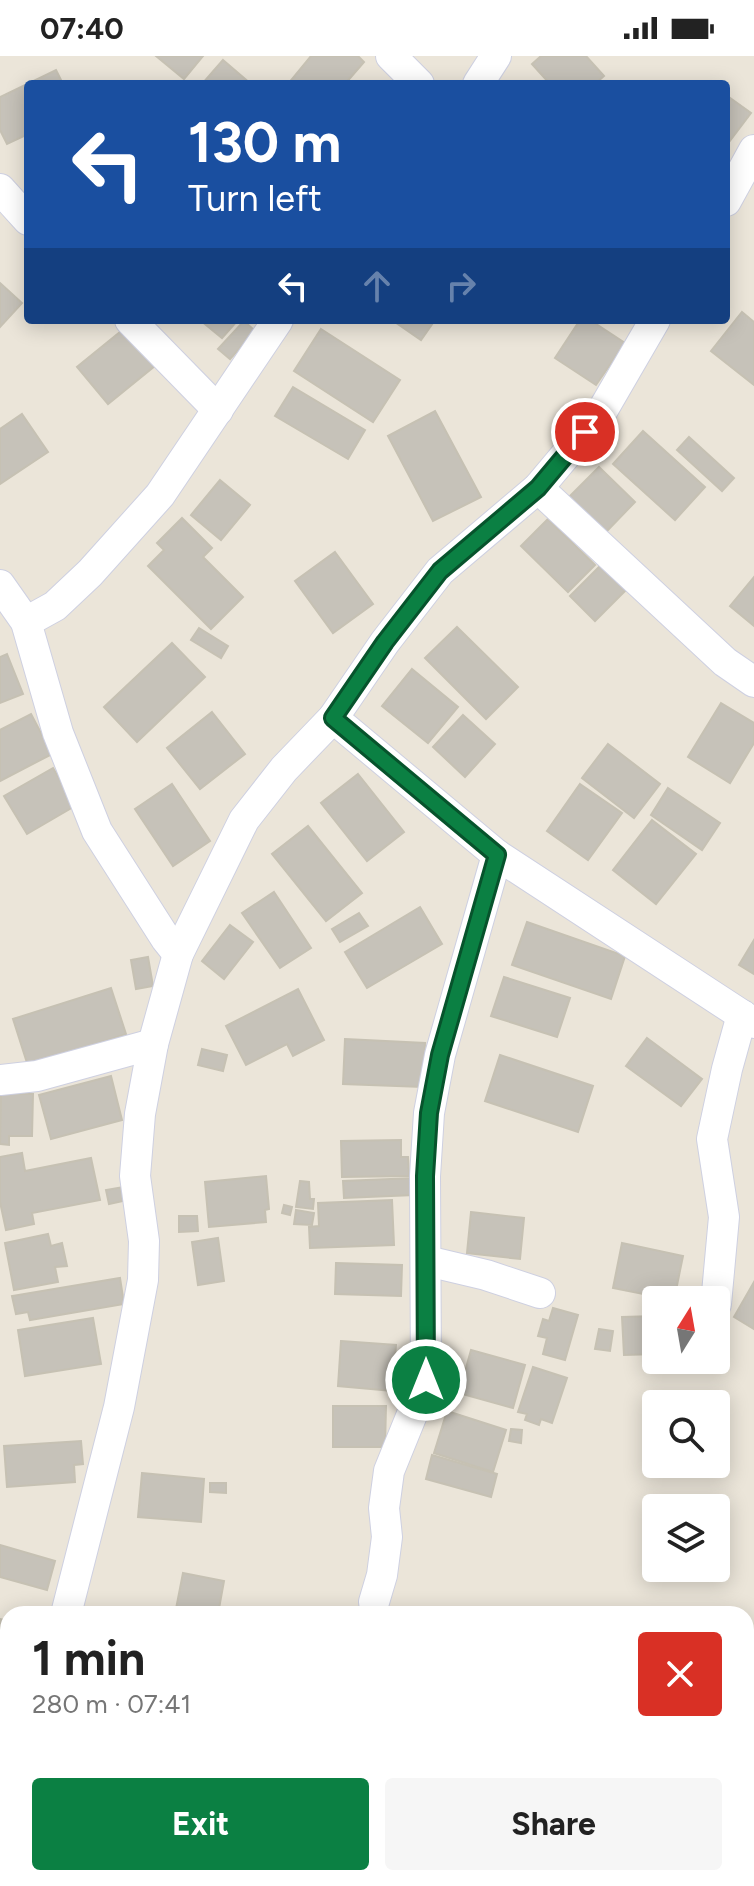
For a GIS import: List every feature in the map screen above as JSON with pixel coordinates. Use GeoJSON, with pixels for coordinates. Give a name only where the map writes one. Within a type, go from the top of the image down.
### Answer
{"type":"FeatureCollection","features":[{"type":"Feature","properties":{"kind":"street"},"geometry":{"type":"LineString","coordinates":[[391,56],[415,80]]}},
{"type":"Feature","properties":{"kind":"street"},"geometry":{"type":"LineString","coordinates":[[481,80],[496,56]]}},
{"type":"Feature","properties":{"kind":"street"},"geometry":{"type":"LineString","coordinates":[[730,194],[754,150]]}},
{"type":"Feature","properties":{"kind":"street"},"geometry":{"type":"LineString","coordinates":[[0,189],[24,216]]}},
{"type":"Feature","properties":{"kind":"street"},"geometry":{"type":"LineString","coordinates":[[134,324],[218,410]]}},
{"type":"Feature","properties":{"kind":"street"},"geometry":{"type":"LineString","coordinates":[[26,622],[55,606],[90,573],[160,495],[275,324]]}},
{"type":"Feature","properties":{"kind":"street"},"geometry":{"type":"LineString","coordinates":[[68,1606],[119,1407],[143,1280],[144,1241],[135,1176],[140,1114],[153,1044],[178,954],[244,820],[284,769],[333,718],[385,642],[440,571],[538,488],[601,413],[653,324]]}},
{"type":"Feature","properties":{"kind":"street"},"geometry":{"type":"LineString","coordinates":[[538,488],[725,662],[754,682]]}},
{"type":"Feature","properties":{"kind":"street"},"geometry":{"type":"LineString","coordinates":[[0,585],[26,622],[58,733],[97,831],[178,954]]}},
{"type":"Feature","properties":{"kind":"street"},"geometry":{"type":"LineString","coordinates":[[333,718],[497,855],[748,1019],[727,1069],[712,1139],[724,1217],[718,1286]]}},
{"type":"Feature","properties":{"kind":"street"},"geometry":{"type":"LineString","coordinates":[[374,1602],[382,1575],[387,1537],[384,1508],[389,1471],[426,1380],[425,1176],[429,1113],[443,1041],[497,855]]}},
{"type":"Feature","properties":{"kind":"street"},"geometry":{"type":"LineString","coordinates":[[0,1080],[37,1076],[153,1044]]}},
{"type":"Feature","properties":{"kind":"street"},"geometry":{"type":"LineString","coordinates":[[427,1261],[486,1275],[540,1293]]}},
{"type":"Feature","properties":{"kind":"building"},"geometry":{"type":"Polygon","coordinates":[[[156,56],[203,56],[184,79],[156,56]]]}},
{"type":"Feature","properties":{"kind":"building"},"geometry":{"type":"Polygon","coordinates":[[[311,56],[358,56],[364,62],[348,80],[291,80],[311,56]]]}},
{"type":"Feature","properties":{"kind":"building"},"geometry":{"type":"Polygon","coordinates":[[[541,56],[586,56],[604,76],[600,80],[546,80],[532,64],[541,56]]]}},
{"type":"Feature","properties":{"kind":"building"},"geometry":{"type":"Polygon","coordinates":[[[223,60],[246,80],[206,80],[223,60]]]}},
{"type":"Feature","properties":{"kind":"building"},"geometry":{"type":"Polygon","coordinates":[[[56,70],[61,80],[35,80],[56,70]]]}},
{"type":"Feature","properties":{"kind":"building"},"geometry":{"type":"Polygon","coordinates":[[[24,85],[24,136],[7,144],[0,130],[0,97],[24,85]]]}},
{"type":"Feature","properties":{"kind":"building"},"geometry":{"type":"Polygon","coordinates":[[[730,98],[751,113],[730,141],[730,98]]]}},
{"type":"Feature","properties":{"kind":"building"},"geometry":{"type":"Polygon","coordinates":[[[0,283],[22,303],[0,327],[0,283]]]}},
{"type":"Feature","properties":{"kind":"building"},"geometry":{"type":"Polygon","coordinates":[[[742,312],[754,322],[754,385],[711,351],[742,312]]]}},
{"type":"Feature","properties":{"kind":"building"},"geometry":{"type":"Polygon","coordinates":[[[205,324],[234,324],[222,338],[205,324]]]}},
{"type":"Feature","properties":{"kind":"building"},"geometry":{"type":"Polygon","coordinates":[[[241,324],[247,324],[255,331],[230,359],[218,349],[241,324]]]}},
{"type":"Feature","properties":{"kind":"building"},"geometry":{"type":"Polygon","coordinates":[[[398,324],[432,324],[421,340],[398,324]]]}},
{"type":"Feature","properties":{"kind":"building"},"geometry":{"type":"Polygon","coordinates":[[[577,324],[596,324],[625,343],[596,385],[555,358],[577,324]]]}},
{"type":"Feature","properties":{"kind":"building"},"geometry":{"type":"Polygon","coordinates":[[[125,328],[156,365],[108,404],[77,367],[125,328]]]}},
{"type":"Feature","properties":{"kind":"building"},"geometry":{"type":"Polygon","coordinates":[[[321,329],[400,380],[373,422],[294,371],[321,329]]]}},
{"type":"Feature","properties":{"kind":"building"},"geometry":{"type":"Polygon","coordinates":[[[293,387],[365,430],[348,459],[275,416],[293,387]]]}},
{"type":"Feature","properties":{"kind":"building"},"geometry":{"type":"Polygon","coordinates":[[[435,411],[481,497],[433,521],[388,436],[435,411]]]}},
{"type":"Feature","properties":{"kind":"building"},"geometry":{"type":"Polygon","coordinates":[[[22,414],[48,452],[0,484],[0,429],[22,414]]]}},
{"type":"Feature","properties":{"kind":"building"},"geometry":{"type":"Polygon","coordinates":[[[643,431],[705,487],[675,520],[613,464],[643,431]]]}},
{"type":"Feature","properties":{"kind":"building"},"geometry":{"type":"Polygon","coordinates":[[[689,437],[734,478],[722,491],[677,450],[689,437]]]}},
{"type":"Feature","properties":{"kind":"building"},"geometry":{"type":"Polygon","coordinates":[[[599,467],[635,502],[605,533],[569,497],[599,467]]]}},
{"type":"Feature","properties":{"kind":"building"},"geometry":{"type":"Polygon","coordinates":[[[220,480],[250,505],[221,540],[191,515],[220,480]]]}},
{"type":"Feature","properties":{"kind":"building"},"geometry":{"type":"Polygon","coordinates":[[[182,518],[212,548],[203,557],[243,597],[211,629],[148,566],[164,550],[157,543],[182,518]]]}},
{"type":"Feature","properties":{"kind":"building"},"geometry":{"type":"Polygon","coordinates":[[[548,519],[595,565],[568,592],[521,546],[548,519]]]}},
{"type":"Feature","properties":{"kind":"building"},"geometry":{"type":"Polygon","coordinates":[[[335,552],[373,604],[333,633],[295,581],[335,552]]]}},
{"type":"Feature","properties":{"kind":"building"},"geometry":{"type":"Polygon","coordinates":[[[601,565],[626,590],[595,621],[570,596],[601,565]]]}},
{"type":"Feature","properties":{"kind":"building"},"geometry":{"type":"Polygon","coordinates":[[[754,577],[754,626],[730,606],[754,577]]]}},
{"type":"Feature","properties":{"kind":"building"},"geometry":{"type":"Polygon","coordinates":[[[457,627],[518,687],[486,719],[425,658],[457,627]]]}},
{"type":"Feature","properties":{"kind":"building"},"geometry":{"type":"Polygon","coordinates":[[[199,628],[228,646],[221,658],[191,640],[199,628]]]}},
{"type":"Feature","properties":{"kind":"building"},"geometry":{"type":"Polygon","coordinates":[[[172,643],[205,677],[137,742],[104,707],[172,643]]]}},
{"type":"Feature","properties":{"kind":"building"},"geometry":{"type":"Polygon","coordinates":[[[7,654],[23,694],[0,703],[0,657],[7,654]]]}},
{"type":"Feature","properties":{"kind":"building"},"geometry":{"type":"Polygon","coordinates":[[[412,669],[458,707],[428,743],[382,706],[412,669]]]}},
{"type":"Feature","properties":{"kind":"building"},"geometry":{"type":"Polygon","coordinates":[[[721,703],[754,723],[754,743],[730,783],[688,757],[721,703]]]}},
{"type":"Feature","properties":{"kind":"building"},"geometry":{"type":"Polygon","coordinates":[[[212,712],[245,754],[200,789],[167,748],[212,712]]]}},
{"type":"Feature","properties":{"kind":"building"},"geometry":{"type":"Polygon","coordinates":[[[31,714],[52,754],[0,781],[0,730],[31,714]]]}},
{"type":"Feature","properties":{"kind":"building"},"geometry":{"type":"Polygon","coordinates":[[[463,715],[495,744],[465,777],[433,747],[463,715]]]}},
{"type":"Feature","properties":{"kind":"building"},"geometry":{"type":"Polygon","coordinates":[[[608,744],[660,784],[634,818],[582,778],[608,744]]]}},
{"type":"Feature","properties":{"kind":"building"},"geometry":{"type":"Polygon","coordinates":[[[53,768],[75,806],[27,834],[4,796],[53,768]]]}},
{"type":"Feature","properties":{"kind":"building"},"geometry":{"type":"Polygon","coordinates":[[[358,774],[404,832],[367,861],[321,803],[358,774]]]}},
{"type":"Feature","properties":{"kind":"building"},"geometry":{"type":"Polygon","coordinates":[[[172,784],[210,841],[173,866],[135,809],[172,784]]]}},
{"type":"Feature","properties":{"kind":"building"},"geometry":{"type":"Polygon","coordinates":[[[580,784],[622,813],[588,860],[547,831],[580,784]]]}},
{"type":"Feature","properties":{"kind":"building"},"geometry":{"type":"Polygon","coordinates":[[[668,788],[720,823],[702,850],[651,815],[668,788]]]}},
{"type":"Feature","properties":{"kind":"building"},"geometry":{"type":"Polygon","coordinates":[[[652,820],[696,854],[656,904],[613,870],[652,820]]]}},
{"type":"Feature","properties":{"kind":"building"},"geometry":{"type":"Polygon","coordinates":[[[308,826],[362,893],[326,921],[272,854],[308,826]]]}},
{"type":"Feature","properties":{"kind":"building"},"geometry":{"type":"Polygon","coordinates":[[[274,892],[311,948],[280,968],[242,913],[274,892]]]}},
{"type":"Feature","properties":{"kind":"building"},"geometry":{"type":"Polygon","coordinates":[[[420,907],[442,944],[367,988],[345,952],[420,907]]]}},
{"type":"Feature","properties":{"kind":"building"},"geometry":{"type":"Polygon","coordinates":[[[359,913],[368,926],[340,942],[332,929],[359,913]]]}},
{"type":"Feature","properties":{"kind":"building"},"geometry":{"type":"Polygon","coordinates":[[[527,922],[625,956],[611,999],[512,965],[527,922]]]}},
{"type":"Feature","properties":{"kind":"building"},"geometry":{"type":"Polygon","coordinates":[[[230,925],[253,942],[224,979],[202,961],[230,925]]]}},
{"type":"Feature","properties":{"kind":"building"},"geometry":{"type":"Polygon","coordinates":[[[754,940],[754,974],[739,965],[754,940]]]}},
{"type":"Feature","properties":{"kind":"building"},"geometry":{"type":"Polygon","coordinates":[[[148,957],[153,986],[136,989],[131,960],[148,957]]]}},
{"type":"Feature","properties":{"kind":"building"},"geometry":{"type":"Polygon","coordinates":[[[504,977],[570,998],[557,1037],[491,1016],[504,977]]]}},
{"type":"Feature","properties":{"kind":"building"},"geometry":{"type":"Polygon","coordinates":[[[111,988],[126,1034],[28,1066],[13,1019],[111,988]]]}},
{"type":"Feature","properties":{"kind":"building"},"geometry":{"type":"Polygon","coordinates":[[[298,989],[324,1040],[293,1056],[287,1044],[246,1065],[226,1026],[298,989]]]}},
{"type":"Feature","properties":{"kind":"building"},"geometry":{"type":"Polygon","coordinates":[[[647,1038],[702,1079],[681,1106],[626,1066],[647,1038]]]}},
{"type":"Feature","properties":{"kind":"building"},"geometry":{"type":"Polygon","coordinates":[[[345,1039],[425,1043],[423,1087],[343,1084],[345,1039]]]}},
{"type":"Feature","properties":{"kind":"building"},"geometry":{"type":"Polygon","coordinates":[[[202,1049],[227,1055],[223,1071],[198,1065],[202,1049]]]}},
{"type":"Feature","properties":{"kind":"building"},"geometry":{"type":"Polygon","coordinates":[[[500,1055],[593,1086],[578,1132],[485,1101],[500,1055]]]}},
{"type":"Feature","properties":{"kind":"building"},"geometry":{"type":"Polygon","coordinates":[[[111,1076],[122,1120],[51,1139],[39,1095],[111,1076]]]}},
{"type":"Feature","properties":{"kind":"building"},"geometry":{"type":"Polygon","coordinates":[[[1,1093],[33,1094],[32,1136],[9,1136],[9,1145],[0,1144],[1,1093]]]}},
{"type":"Feature","properties":{"kind":"building"},"geometry":{"type":"Polygon","coordinates":[[[401,1140],[401,1157],[408,1157],[409,1176],[342,1177],[341,1141],[401,1140]]]}},
{"type":"Feature","properties":{"kind":"building"},"geometry":{"type":"Polygon","coordinates":[[[22,1153],[25,1171],[91,1158],[100,1200],[32,1213],[34,1224],[6,1230],[0,1202],[0,1157],[22,1153]]]}},
{"type":"Feature","properties":{"kind":"building"},"geometry":{"type":"Polygon","coordinates":[[[266,1176],[269,1209],[265,1210],[266,1222],[209,1227],[205,1182],[266,1176]]]}},
{"type":"Feature","properties":{"kind":"building"},"geometry":{"type":"Polygon","coordinates":[[[414,1178],[414,1195],[344,1198],[343,1181],[414,1178]]]}},
{"type":"Feature","properties":{"kind":"building"},"geometry":{"type":"Polygon","coordinates":[[[300,1181],[309,1182],[310,1199],[314,1199],[313,1209],[296,1207],[300,1181]]]}},
{"type":"Feature","properties":{"kind":"building"},"geometry":{"type":"Polygon","coordinates":[[[130,1186],[132,1199],[109,1204],[106,1190],[130,1186]]]}},
{"type":"Feature","properties":{"kind":"building"},"geometry":{"type":"Polygon","coordinates":[[[392,1200],[394,1245],[310,1248],[309,1227],[319,1226],[318,1203],[392,1200]]]}},
{"type":"Feature","properties":{"kind":"building"},"geometry":{"type":"Polygon","coordinates":[[[284,1205],[292,1207],[290,1215],[282,1213],[284,1205]]]}},
{"type":"Feature","properties":{"kind":"building"},"geometry":{"type":"Polygon","coordinates":[[[296,1210],[314,1213],[312,1225],[294,1224],[296,1210]]]}},
{"type":"Feature","properties":{"kind":"building"},"geometry":{"type":"Polygon","coordinates":[[[471,1212],[524,1218],[520,1259],[467,1253],[471,1212]]]}},
{"type":"Feature","properties":{"kind":"building"},"geometry":{"type":"Polygon","coordinates":[[[179,1216],[197,1216],[198,1231],[179,1232],[179,1216]]]}},
{"type":"Feature","properties":{"kind":"building"},"geometry":{"type":"Polygon","coordinates":[[[48,1234],[51,1246],[62,1243],[67,1266],[55,1267],[58,1282],[14,1290],[5,1243],[48,1234]]]}},
{"type":"Feature","properties":{"kind":"building"},"geometry":{"type":"Polygon","coordinates":[[[218,1238],[224,1281],[198,1285],[192,1242],[218,1238]]]}},
{"type":"Feature","properties":{"kind":"building"},"geometry":{"type":"Polygon","coordinates":[[[622,1243],[683,1256],[677,1286],[642,1286],[642,1294],[613,1288],[622,1243]]]}},
{"type":"Feature","properties":{"kind":"building"},"geometry":{"type":"Polygon","coordinates":[[[336,1263],[402,1265],[401,1296],[335,1294],[336,1263]]]}},
{"type":"Feature","properties":{"kind":"building"},"geometry":{"type":"Polygon","coordinates":[[[120,1278],[124,1304],[30,1320],[28,1312],[16,1314],[12,1296],[120,1278]]]}},
{"type":"Feature","properties":{"kind":"building"},"geometry":{"type":"Polygon","coordinates":[[[754,1282],[754,1329],[734,1317],[754,1282]]]}},
{"type":"Feature","properties":{"kind":"building"},"geometry":{"type":"Polygon","coordinates":[[[553,1308],[578,1315],[565,1360],[543,1354],[547,1338],[538,1336],[543,1319],[549,1321],[553,1308]]]}},
{"type":"Feature","properties":{"kind":"building"},"geometry":{"type":"Polygon","coordinates":[[[642,1316],[642,1354],[624,1355],[622,1317],[642,1316]]]}},
{"type":"Feature","properties":{"kind":"building"},"geometry":{"type":"Polygon","coordinates":[[[93,1318],[101,1364],[25,1376],[18,1330],[93,1318]]]}},
{"type":"Feature","properties":{"kind":"building"},"geometry":{"type":"Polygon","coordinates":[[[599,1329],[613,1331],[610,1351],[595,1349],[599,1329]]]}},
{"type":"Feature","properties":{"kind":"building"},"geometry":{"type":"Polygon","coordinates":[[[341,1341],[396,1345],[392,1391],[338,1386],[341,1341]]]}},
{"type":"Feature","properties":{"kind":"building"},"geometry":{"type":"Polygon","coordinates":[[[471,1350],[525,1365],[513,1408],[459,1393],[471,1350]]]}},
{"type":"Feature","properties":{"kind":"building"},"geometry":{"type":"Polygon","coordinates":[[[533,1367],[567,1378],[552,1423],[541,1419],[539,1425],[525,1420],[527,1414],[518,1412],[533,1367]]]}},
{"type":"Feature","properties":{"kind":"building"},"geometry":{"type":"Polygon","coordinates":[[[333,1406],[386,1406],[385,1447],[333,1447],[333,1406]]]}},
{"type":"Feature","properties":{"kind":"building"},"geometry":{"type":"Polygon","coordinates":[[[447,1411],[506,1430],[493,1472],[434,1453],[447,1411]]]}},
{"type":"Feature","properties":{"kind":"building"},"geometry":{"type":"Polygon","coordinates":[[[511,1429],[522,1430],[521,1443],[509,1441],[511,1429]]]}},
{"type":"Feature","properties":{"kind":"building"},"geometry":{"type":"Polygon","coordinates":[[[81,1441],[83,1464],[74,1465],[75,1482],[7,1487],[4,1446],[81,1441]]]}},
{"type":"Feature","properties":{"kind":"building"},"geometry":{"type":"Polygon","coordinates":[[[432,1455],[497,1474],[491,1497],[426,1479],[432,1455]]]}},
{"type":"Feature","properties":{"kind":"building"},"geometry":{"type":"Polygon","coordinates":[[[142,1473],[204,1479],[201,1522],[138,1517],[142,1473]]]}},
{"type":"Feature","properties":{"kind":"building"},"geometry":{"type":"Polygon","coordinates":[[[210,1483],[226,1483],[226,1493],[210,1492],[210,1483]]]}},
{"type":"Feature","properties":{"kind":"building"},"geometry":{"type":"Polygon","coordinates":[[[0,1545],[55,1561],[47,1590],[0,1577],[0,1545]]]}},
{"type":"Feature","properties":{"kind":"building"},"geometry":{"type":"Polygon","coordinates":[[[183,1573],[224,1581],[219,1606],[177,1606],[183,1573]]]}},
{"type":"Feature","properties":{"kind":"route"},"geometry":{"type":"LineString","coordinates":[[426,1380],[425,1176],[429,1113],[440,1055],[497,855],[333,718],[385,642],[440,571],[538,488],[585,432]]}}]}
